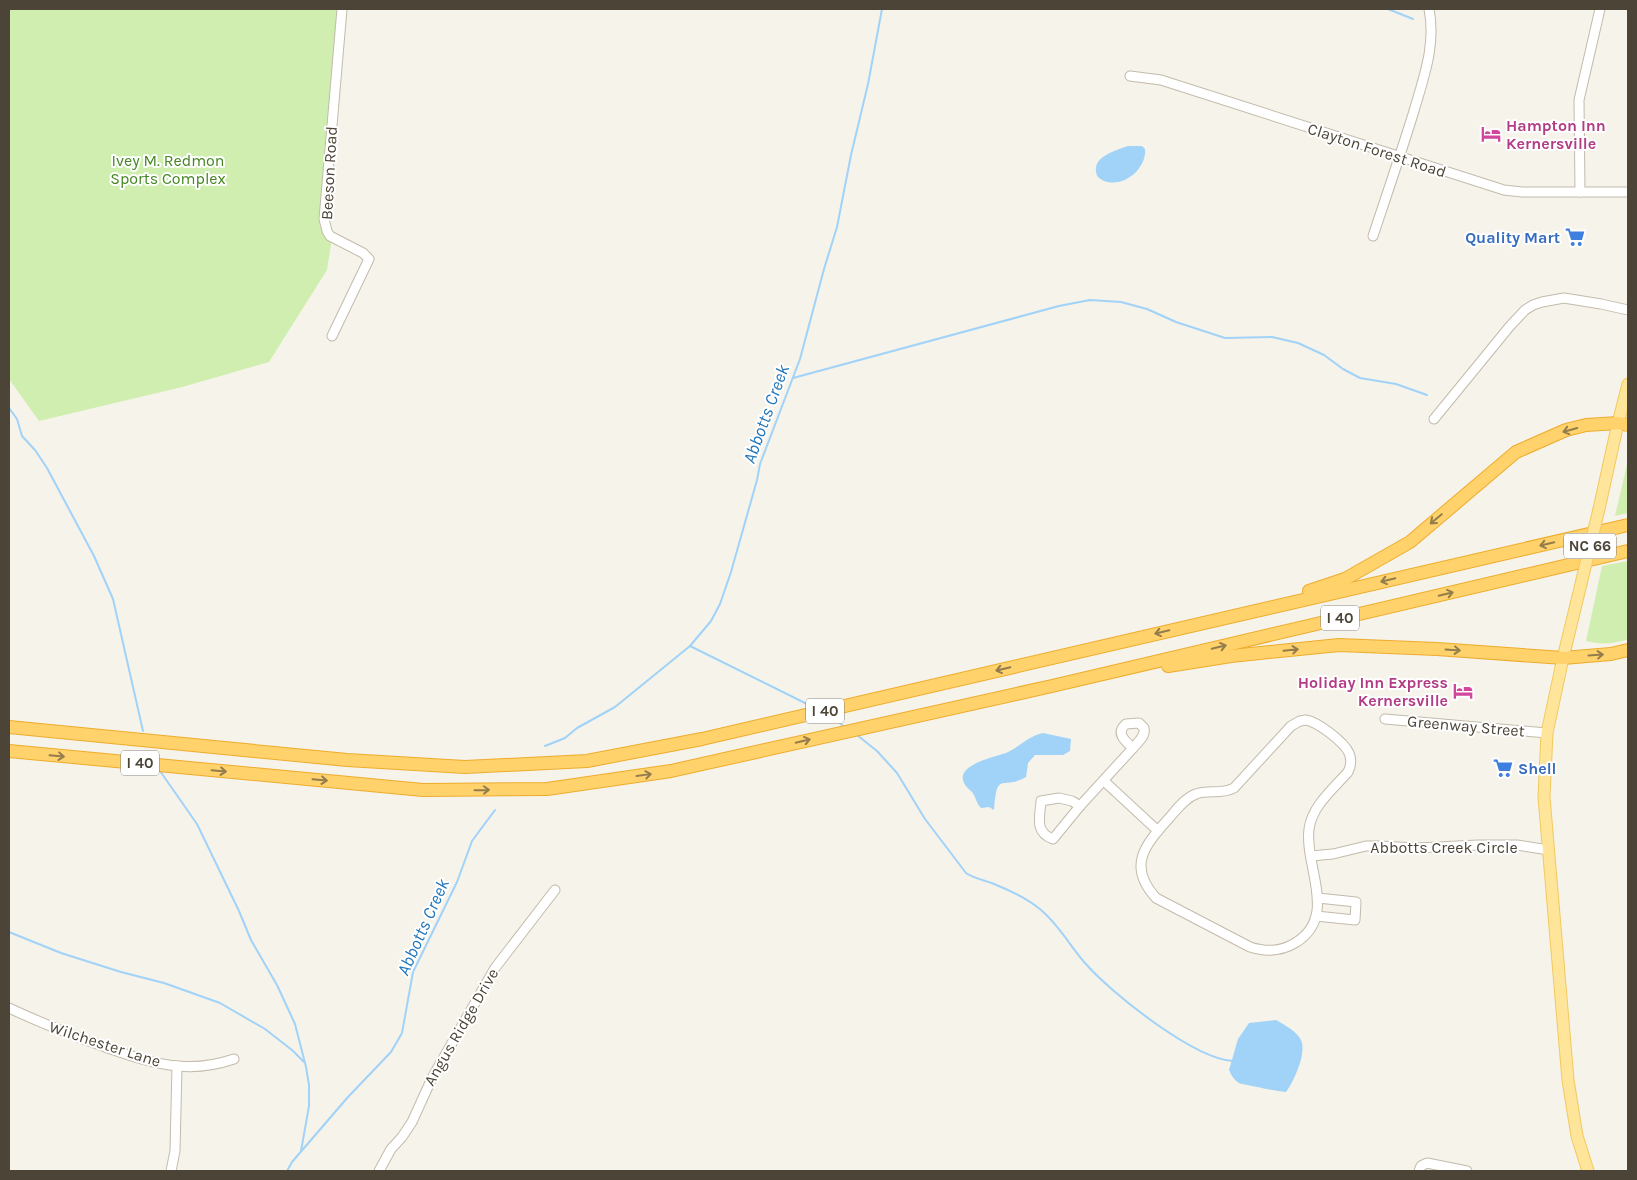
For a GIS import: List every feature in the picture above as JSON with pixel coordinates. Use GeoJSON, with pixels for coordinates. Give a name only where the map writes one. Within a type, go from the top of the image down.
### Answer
{"type":"FeatureCollection","features":[{"type":"Feature","properties":{"kind":"highway"},"geometry":{"type":"LineString","coordinates":[[1196,624],[1276,602],[1346,579],[1410,542],[1516,452],[1566,430],[1586,425],[1623,424]]}},
{"type":"Feature","properties":{"kind":"highway","name":"I 40"},"geometry":{"type":"LineString","coordinates":[[9,727],[347,760],[465,767],[587,761],[702,739],[1628,525]]}},
{"type":"Feature","properties":{"kind":"highway","name":"I 40"},"geometry":{"type":"LineString","coordinates":[[9,751],[423,790],[547,789],[671,771],[1052,686],[1628,551]]}},
{"type":"Feature","properties":{"kind":"highway"},"geometry":{"type":"LineString","coordinates":[[1052,686],[1231,656],[1338,645],[1437,649],[1562,658],[1611,654],[1628,650]]}},
{"type":"Feature","properties":{"kind":"main road","name":"NC 66"},"geometry":{"type":"LineString","coordinates":[[1588,1171],[1576,1136],[1569,1088],[1544,797],[1547,733],[1562,658],[1623,424],[1628,384]]}},
{"type":"Feature","properties":{"kind":"street","name":"Beeson Road"},"geometry":{"type":"LineString","coordinates":[[332,336],[369,259],[364,253],[332,238],[326,231],[324,219],[342,9]]}},
{"type":"Feature","properties":{"kind":"street"},"geometry":{"type":"LineString","coordinates":[[1373,236],[1400,157],[1429,57],[1432,38],[1429,9]]}},
{"type":"Feature","properties":{"kind":"street"},"geometry":{"type":"LineString","coordinates":[[1580,192],[1579,100],[1600,9]]}},
{"type":"Feature","properties":{"kind":"street","name":"Clayton Forest Road"},"geometry":{"type":"LineString","coordinates":[[1130,76],[1161,80],[1504,190],[1522,192],[1628,192]]}},
{"type":"Feature","properties":{"kind":"street"},"geometry":{"type":"LineString","coordinates":[[1434,419],[1510,326],[1525,310],[1533,305],[1548,300],[1564,298],[1628,310]]}},
{"type":"Feature","properties":{"kind":"street","name":"Greenway Street"},"geometry":{"type":"LineString","coordinates":[[1385,719],[1547,733]]}},
{"type":"Feature","properties":{"kind":"street"},"geometry":{"type":"LineString","coordinates":[[1306,720],[1320,726],[1347,750],[1351,762],[1348,772],[1320,803],[1311,820],[1309,840],[1318,898],[1316,916],[1309,929],[1297,942],[1278,950],[1250,948],[1163,903],[1149,891],[1142,875],[1141,866],[1144,848],[1158,831],[1190,796],[1200,792],[1223,792],[1234,788],[1291,726],[1300,721],[1306,720]]}},
{"type":"Feature","properties":{"kind":"street"},"geometry":{"type":"LineString","coordinates":[[1080,806],[1072,801],[1059,798],[1041,801],[1039,820],[1042,832],[1053,839],[1080,806],[1133,748]]}},
{"type":"Feature","properties":{"kind":"street"},"geometry":{"type":"LineString","coordinates":[[1104,781],[1158,831]]}},
{"type":"Feature","properties":{"kind":"street","name":"Abbotts Creek Circle"},"geometry":{"type":"LineString","coordinates":[[1311,856],[1333,854],[1366,846],[1417,848],[1517,845],[1548,850]]}},
{"type":"Feature","properties":{"kind":"street","name":"Angus Ridge Drive"},"geometry":{"type":"LineString","coordinates":[[378,1171],[391,1149],[412,1122],[432,1078],[495,968],[555,890]]}},
{"type":"Feature","properties":{"kind":"street"},"geometry":{"type":"LineString","coordinates":[[1316,916],[1355,920],[1356,902],[1318,898]]}},
{"type":"Feature","properties":{"kind":"street","name":"Wilchester Lane"},"geometry":{"type":"LineString","coordinates":[[9,1008],[38,1022],[142,1060],[177,1066],[199,1067],[220,1064],[234,1059]]}},
{"type":"Feature","properties":{"kind":"street"},"geometry":{"type":"LineString","coordinates":[[171,1171],[175,1151],[177,1066]]}},
{"type":"Feature","properties":{"kind":"street"},"geometry":{"type":"LineString","coordinates":[[1419,1171],[1421,1166],[1427,1163],[1467,1171]]}},
{"type":"Feature","properties":{"kind":"green space","name":"Ivey M. Redmon Sports Complex"},"geometry":{"type":"Polygon","coordinates":[[[9,9],[342,9],[324,219],[332,238],[327,270],[269,362],[182,387],[39,421],[9,379],[9,9]]]}},
{"type":"Feature","properties":{"kind":"green space"},"geometry":{"type":"Polygon","coordinates":[[[1628,460],[1628,513],[1615,516],[1628,460]]]}},
{"type":"Feature","properties":{"kind":"green space"},"geometry":{"type":"Polygon","coordinates":[[[1628,561],[1628,639],[1607,643],[1586,641],[1602,566],[1628,561]]]}},
{"type":"Feature","properties":{"kind":"water"},"geometry":{"type":"Polygon","coordinates":[[[1128,146],[1142,146],[1145,149],[1145,156],[1138,170],[1125,180],[1117,182],[1110,182],[1099,178],[1096,166],[1099,161],[1107,154],[1128,146]]]}},
{"type":"Feature","properties":{"kind":"water"},"geometry":{"type":"Polygon","coordinates":[[[1043,733],[1071,739],[1070,751],[1063,755],[1035,755],[1028,763],[1026,777],[1018,781],[999,785],[995,797],[994,810],[989,807],[981,808],[964,783],[965,771],[977,763],[1006,753],[1043,733]]]}},
{"type":"Feature","properties":{"kind":"water"},"geometry":{"type":"Polygon","coordinates":[[[1276,1020],[1290,1028],[1301,1040],[1302,1052],[1299,1067],[1289,1087],[1286,1092],[1239,1083],[1229,1070],[1238,1039],[1249,1023],[1276,1020]]]}},
{"type":"Feature","properties":{"kind":"waterway","name":"Abbotts Creek"},"geometry":{"type":"LineString","coordinates":[[545,746],[565,738],[577,728],[615,707],[690,646],[711,621],[720,604],[731,572],[760,464],[800,359],[837,227],[882,9]]}},
{"type":"Feature","properties":{"kind":"waterway"},"geometry":{"type":"LineString","coordinates":[[1388,9],[1413,19]]}},
{"type":"Feature","properties":{"kind":"waterway"},"geometry":{"type":"LineString","coordinates":[[793,378],[1059,306],[1090,300],[1121,302],[1147,309],[1176,322],[1225,338],[1272,337],[1298,343],[1324,355],[1343,369],[1360,378],[1396,384],[1427,395]]}},
{"type":"Feature","properties":{"kind":"waterway"},"geometry":{"type":"LineString","coordinates":[[9,408],[17,419],[22,436],[35,450],[47,468],[94,556],[113,599],[143,731]]}},
{"type":"Feature","properties":{"kind":"waterway"},"geometry":{"type":"LineString","coordinates":[[690,646],[813,707]]}},
{"type":"Feature","properties":{"kind":"waterway"},"geometry":{"type":"LineString","coordinates":[[828,715],[845,727]]}},
{"type":"Feature","properties":{"kind":"waterway"},"geometry":{"type":"LineString","coordinates":[[857,735],[877,751],[897,773],[925,819],[966,873],[1012,892],[1041,910],[1097,976],[1154,1023],[1197,1049],[1233,1061]]}},
{"type":"Feature","properties":{"kind":"waterway"},"geometry":{"type":"LineString","coordinates":[[160,771],[197,824],[251,940],[277,985],[295,1024],[309,1085],[309,1106],[301,1151]]}},
{"type":"Feature","properties":{"kind":"waterway","name":"Abbotts Creek"},"geometry":{"type":"LineString","coordinates":[[287,1171],[292,1162],[348,1097],[391,1052],[402,1033],[413,972],[457,882],[472,841],[495,810]]}},
{"type":"Feature","properties":{"kind":"waterway"},"geometry":{"type":"LineString","coordinates":[[9,932],[61,953],[164,983],[220,1003],[265,1029],[305,1063]]}},
{"type":"Feature","properties":{"kind":"place","name":"Hampton Inn Kernersville"},"geometry":{"type":"Point","coordinates":[1491,134]}},
{"type":"Feature","properties":{"kind":"place","name":"Quality Mart"},"geometry":{"type":"Point","coordinates":[1575,237]}},
{"type":"Feature","properties":{"kind":"place","name":"Holiday Inn Express Kernersville"},"geometry":{"type":"Point","coordinates":[1463,691]}},
{"type":"Feature","properties":{"kind":"place","name":"Shell"},"geometry":{"type":"Point","coordinates":[1503,768]}}]}
